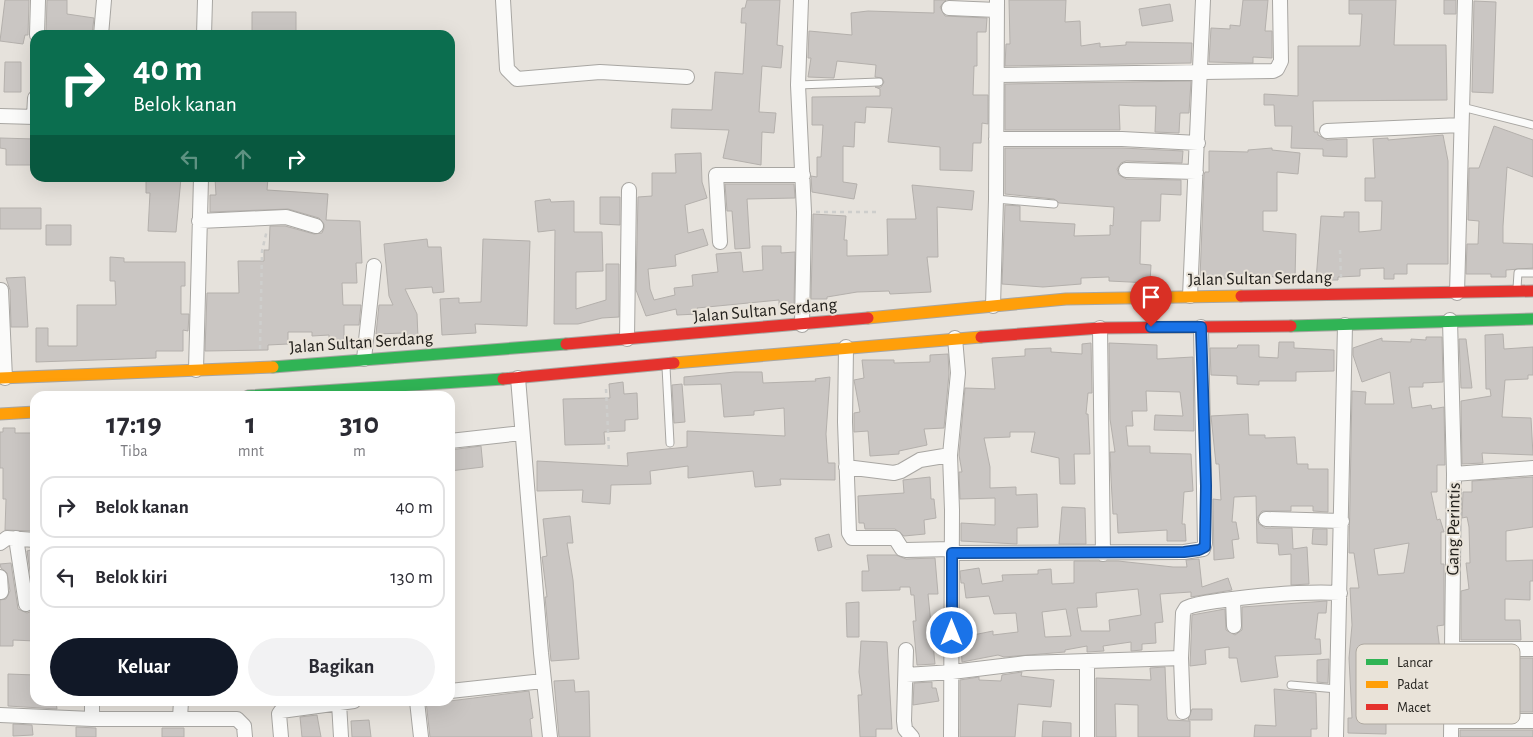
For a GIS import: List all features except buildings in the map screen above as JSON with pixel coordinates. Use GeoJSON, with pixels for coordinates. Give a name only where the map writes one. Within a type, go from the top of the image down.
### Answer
{"type":"FeatureCollection","features":[{"type":"Feature","properties":{"kind":"highway","name":"Jalan Sultan Serdang"},"geometry":{"type":"LineString","coordinates":[[393,391],[484,366],[627,338],[802,325],[1066,299],[1533,291]]}},
{"type":"Feature","properties":{"kind":"highway","name":"Jalan Sultan Serdang"},"geometry":{"type":"LineString","coordinates":[[3,378],[260,368],[364,359],[484,366],[518,378],[846,347],[1100,328],[1345,326],[1450,320],[1533,319]]}},
{"type":"Feature","properties":{"kind":"highway"},"geometry":{"type":"LineString","coordinates":[[0,414],[30,412]]}},
{"type":"Feature","properties":{"kind":"street"},"geometry":{"type":"LineString","coordinates":[[37,30],[38,0]]}},
{"type":"Feature","properties":{"kind":"street"},"geometry":{"type":"LineString","coordinates":[[102,30],[104,0]]}},
{"type":"Feature","properties":{"kind":"street"},"geometry":{"type":"LineString","coordinates":[[204,30],[205,0]]}},
{"type":"Feature","properties":{"kind":"street"},"geometry":{"type":"LineString","coordinates":[[503,0],[506,69],[517,79],[600,72],[687,77]]}},
{"type":"Feature","properties":{"kind":"street"},"geometry":{"type":"LineString","coordinates":[[801,0],[798,85],[804,212],[802,325]]}},
{"type":"Feature","properties":{"kind":"street"},"geometry":{"type":"LineString","coordinates":[[1190,296],[1203,0]]}},
{"type":"Feature","properties":{"kind":"street"},"geometry":{"type":"LineString","coordinates":[[997,75],[1201,74],[1272,71],[1277,69],[1280,61],[1280,0]]}},
{"type":"Feature","properties":{"kind":"street"},"geometry":{"type":"LineString","coordinates":[[1457,293],[1465,0]]}},
{"type":"Feature","properties":{"kind":"street"},"geometry":{"type":"LineString","coordinates":[[949,8],[997,5],[996,199],[992,306]]}},
{"type":"Feature","properties":{"kind":"street"},"geometry":{"type":"LineString","coordinates":[[0,116],[30,117]]}},
{"type":"Feature","properties":{"kind":"street"},"geometry":{"type":"LineString","coordinates":[[1327,131],[1461,126]]}},
{"type":"Feature","properties":{"kind":"street"},"geometry":{"type":"LineString","coordinates":[[996,139],[1122,140],[1198,144]]}},
{"type":"Feature","properties":{"kind":"street"},"geometry":{"type":"LineString","coordinates":[[1126,170],[1196,172]]}},
{"type":"Feature","properties":{"kind":"street"},"geometry":{"type":"LineString","coordinates":[[720,242],[716,175],[803,175]]}},
{"type":"Feature","properties":{"kind":"street"},"geometry":{"type":"LineString","coordinates":[[196,370],[201,182]]}},
{"type":"Feature","properties":{"kind":"street"},"geometry":{"type":"LineString","coordinates":[[627,338],[629,190]]}},
{"type":"Feature","properties":{"kind":"street"},"geometry":{"type":"LineString","coordinates":[[200,221],[292,218],[316,226]]}},
{"type":"Feature","properties":{"kind":"street"},"geometry":{"type":"LineString","coordinates":[[364,359],[374,266]]}},
{"type":"Feature","properties":{"kind":"street"},"geometry":{"type":"LineString","coordinates":[[1,290],[3,378]]}},
{"type":"Feature","properties":{"kind":"street","name":"Gang Perintis"},"geometry":{"type":"LineString","coordinates":[[1450,320],[1454,474],[1452,644]]}},
{"type":"Feature","properties":{"kind":"street"},"geometry":{"type":"LineString","coordinates":[[1336,737],[1345,326]]}},
{"type":"Feature","properties":{"kind":"street"},"geometry":{"type":"LineString","coordinates":[[846,347],[846,467],[849,533],[852,538],[895,538],[902,549],[906,550],[1103,554],[1184,552],[1199,550],[1205,547],[1206,486],[1201,327]]}},
{"type":"Feature","properties":{"kind":"street"},"geometry":{"type":"LineString","coordinates":[[1100,328],[1103,554]]}},
{"type":"Feature","properties":{"kind":"street"},"geometry":{"type":"LineString","coordinates":[[951,737],[952,551],[950,455],[958,373],[955,338]]}},
{"type":"Feature","properties":{"kind":"street"},"geometry":{"type":"LineString","coordinates":[[518,378],[550,737]]}},
{"type":"Feature","properties":{"kind":"street"},"geometry":{"type":"LineString","coordinates":[[455,440],[522,433]]}},
{"type":"Feature","properties":{"kind":"street"},"geometry":{"type":"LineString","coordinates":[[846,467],[894,473],[920,460],[950,455]]}},
{"type":"Feature","properties":{"kind":"street"},"geometry":{"type":"LineString","coordinates":[[1454,474],[1533,468]]}},
{"type":"Feature","properties":{"kind":"street"},"geometry":{"type":"LineString","coordinates":[[1266,519],[1342,521]]}},
{"type":"Feature","properties":{"kind":"street"},"geometry":{"type":"LineString","coordinates":[[0,543],[7,538],[30,539]]}},
{"type":"Feature","properties":{"kind":"street"},"geometry":{"type":"LineString","coordinates":[[16,538],[26,604]]}},
{"type":"Feature","properties":{"kind":"street"},"geometry":{"type":"LineString","coordinates":[[0,577],[1,592]]}},
{"type":"Feature","properties":{"kind":"street"},"geometry":{"type":"LineString","coordinates":[[1183,712],[1181,658],[1184,610],[1190,606],[1233,599],[1313,592],[1340,593]]}},
{"type":"Feature","properties":{"kind":"street"},"geometry":{"type":"LineString","coordinates":[[1233,599],[1234,626]]}},
{"type":"Feature","properties":{"kind":"street"},"geometry":{"type":"LineString","coordinates":[[1520,649],[1533,649]]}},
{"type":"Feature","properties":{"kind":"street"},"geometry":{"type":"LineString","coordinates":[[906,650],[904,722],[905,729],[912,737]]}},
{"type":"Feature","properties":{"kind":"street"},"geometry":{"type":"LineString","coordinates":[[906,675],[1026,664],[1181,658]]}},
{"type":"Feature","properties":{"kind":"street"},"geometry":{"type":"LineString","coordinates":[[1087,661],[1087,737]]}},
{"type":"Feature","properties":{"kind":"street"},"geometry":{"type":"LineString","coordinates":[[455,690],[544,681]]}},
{"type":"Feature","properties":{"kind":"street"},"geometry":{"type":"LineString","coordinates":[[92,706],[92,719]]}},
{"type":"Feature","properties":{"kind":"street"},"geometry":{"type":"LineString","coordinates":[[180,718],[181,706]]}},
{"type":"Feature","properties":{"kind":"street"},"geometry":{"type":"LineString","coordinates":[[281,737],[279,714],[281,711],[317,706]]}},
{"type":"Feature","properties":{"kind":"street"},"geometry":{"type":"LineString","coordinates":[[339,706],[342,737]]}},
{"type":"Feature","properties":{"kind":"street"},"geometry":{"type":"LineString","coordinates":[[418,706],[420,737]]}},
{"type":"Feature","properties":{"kind":"street"},"geometry":{"type":"LineString","coordinates":[[0,714],[92,719],[237,719],[244,726],[245,737]]}},
{"type":"Feature","properties":{"kind":"street"},"geometry":{"type":"LineString","coordinates":[[1520,721],[1533,721]]}},
{"type":"Feature","properties":{"kind":"street","name":"Gang Perintis"},"geometry":{"type":"LineString","coordinates":[[1451,724],[1451,737]]}},
{"type":"Feature","properties":{"kind":"lane"},"geometry":{"type":"LineString","coordinates":[[798,85],[879,82]]}},
{"type":"Feature","properties":{"kind":"lane"},"geometry":{"type":"LineString","coordinates":[[1462,107],[1533,125]]}},
{"type":"Feature","properties":{"kind":"lane"},"geometry":{"type":"LineString","coordinates":[[996,199],[1054,204]]}},
{"type":"Feature","properties":{"kind":"lane"},"geometry":{"type":"LineString","coordinates":[[1517,291],[1518,273],[1533,273]]}},
{"type":"Feature","properties":{"kind":"lane"},"geometry":{"type":"LineString","coordinates":[[666,364],[670,443]]}},
{"type":"Feature","properties":{"kind":"lane"},"geometry":{"type":"LineString","coordinates":[[1291,685],[1337,688]]}},
{"type":"Feature","properties":{"kind":"path"},"geometry":{"type":"LineString","coordinates":[[804,212],[879,212]]}},
{"type":"Feature","properties":{"kind":"path"},"geometry":{"type":"LineString","coordinates":[[260,368],[262,251],[266,240],[268,218]]}},
{"type":"Feature","properties":{"kind":"path"},"geometry":{"type":"LineString","coordinates":[[1340,250],[1342,294]]}},
{"type":"Feature","properties":{"kind":"path"},"geometry":{"type":"LineString","coordinates":[[605,370],[609,452]]}},
{"type":"Feature","properties":{"kind":"traffic: fast"},"geometry":{"type":"LineString","coordinates":[[1291,326],[1533,319]]}},
{"type":"Feature","properties":{"kind":"traffic: fast"},"geometry":{"type":"LineString","coordinates":[[273,367],[566,344]]}},
{"type":"Feature","properties":{"kind":"traffic: fast"},"geometry":{"type":"LineString","coordinates":[[323,391],[503,379]]}},
{"type":"Feature","properties":{"kind":"traffic: slow"},"geometry":{"type":"LineString","coordinates":[[868,318],[1066,299],[1241,296]]}},
{"type":"Feature","properties":{"kind":"traffic: slow"},"geometry":{"type":"LineString","coordinates":[[674,363],[981,337]]}},
{"type":"Feature","properties":{"kind":"traffic: slow"},"geometry":{"type":"LineString","coordinates":[[0,378],[273,367]]}},
{"type":"Feature","properties":{"kind":"traffic: slow"},"geometry":{"type":"LineString","coordinates":[[0,414],[30,412]]}},
{"type":"Feature","properties":{"kind":"traffic: jam"},"geometry":{"type":"LineString","coordinates":[[1241,296],[1533,291]]}},
{"type":"Feature","properties":{"kind":"traffic: jam"},"geometry":{"type":"LineString","coordinates":[[566,344],[868,318]]}},
{"type":"Feature","properties":{"kind":"traffic: jam"},"geometry":{"type":"LineString","coordinates":[[981,337],[1100,328],[1291,326]]}},
{"type":"Feature","properties":{"kind":"traffic: jam"},"geometry":{"type":"LineString","coordinates":[[503,379],[674,363]]}},
{"type":"Feature","properties":{"kind":"route"},"geometry":{"type":"LineString","coordinates":[[952,633],[952,553],[1037,552],[1103,554],[1193,552],[1205,547],[1206,486],[1201,327],[1151,327]]}}]}
